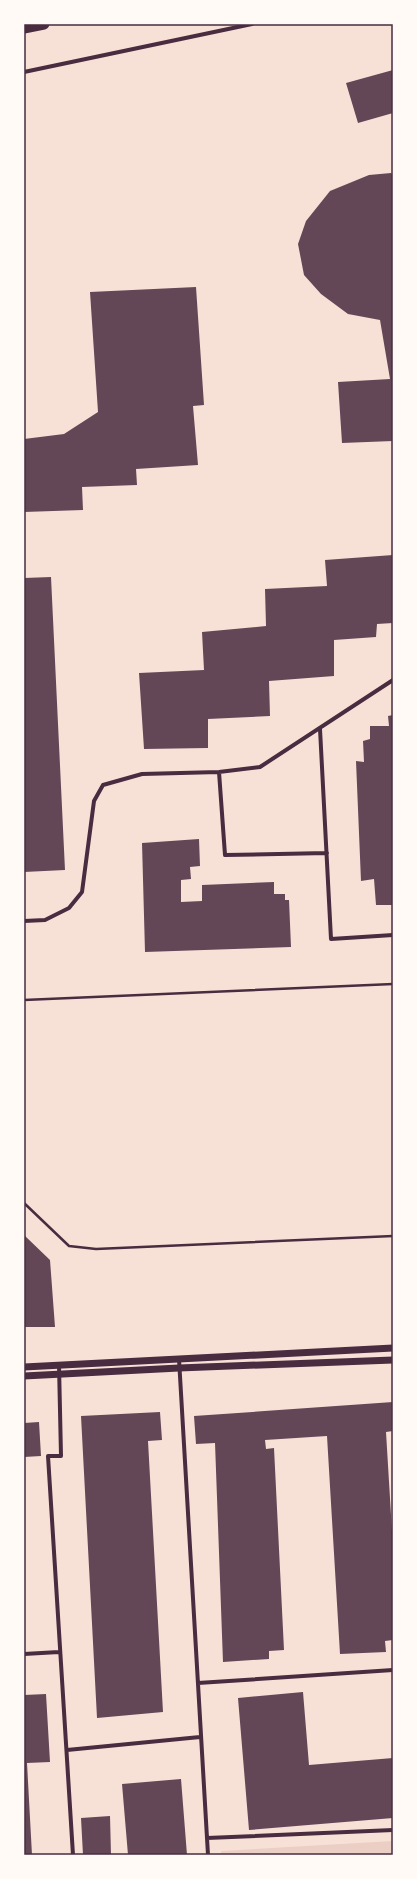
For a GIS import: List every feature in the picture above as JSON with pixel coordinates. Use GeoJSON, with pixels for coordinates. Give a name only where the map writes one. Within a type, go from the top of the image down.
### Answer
{"type":"FeatureCollection","features":[{"type":"Feature","properties":{"kind":"highway"},"geometry":{"type":"LineString","coordinates":[[24,28],[44,24]]}},
{"type":"Feature","properties":{"kind":"street"},"geometry":{"type":"LineString","coordinates":[[24,72],[252,24]]}},
{"type":"Feature","properties":{"kind":"street"},"geometry":{"type":"LineString","coordinates":[[24,921],[45,920],[70,908],[82,892],[94,801],[102,785],[142,774],[219,772],[260,767],[393,680]]}},
{"type":"Feature","properties":{"kind":"street"},"geometry":{"type":"LineString","coordinates":[[320,729],[328,853],[331,939],[393,934]]}},
{"type":"Feature","properties":{"kind":"street"},"geometry":{"type":"LineString","coordinates":[[219,772],[225,855],[328,853]]}},
{"type":"Feature","properties":{"kind":"street"},"geometry":{"type":"LineString","coordinates":[[24,1367],[393,1348]]}},
{"type":"Feature","properties":{"kind":"street"},"geometry":{"type":"LineString","coordinates":[[179,1358],[208,1855]]}},
{"type":"Feature","properties":{"kind":"street"},"geometry":{"type":"LineString","coordinates":[[24,1376],[179,1368],[393,1360]]}},
{"type":"Feature","properties":{"kind":"street"},"geometry":{"type":"LineString","coordinates":[[59,1365],[62,1456],[48,1456],[59,1652],[67,1750],[73,1855]]}},
{"type":"Feature","properties":{"kind":"street"},"geometry":{"type":"LineString","coordinates":[[24,1654],[59,1652]]}},
{"type":"Feature","properties":{"kind":"street"},"geometry":{"type":"LineString","coordinates":[[198,1683],[393,1670]]}},
{"type":"Feature","properties":{"kind":"street"},"geometry":{"type":"LineString","coordinates":[[67,1750],[200,1737]]}},
{"type":"Feature","properties":{"kind":"street"},"geometry":{"type":"LineString","coordinates":[[207,1838],[393,1830]]}},
{"type":"Feature","properties":{"kind":"path"},"geometry":{"type":"LineString","coordinates":[[24,1000],[393,984]]}},
{"type":"Feature","properties":{"kind":"path"},"geometry":{"type":"LineString","coordinates":[[24,1203],[69,1246],[96,1249],[393,1236]]}},
{"type":"Feature","properties":{"kind":"shaded area"},"geometry":{"type":"Polygon","coordinates":[[[393,1841],[393,1855],[221,1855],[221,1851],[393,1841]]]}},
{"type":"Feature","properties":{"kind":"building"},"geometry":{"type":"Polygon","coordinates":[[[393,70],[393,113],[358,123],[346,83],[393,70]]]}},
{"type":"Feature","properties":{"kind":"building"},"geometry":{"type":"Polygon","coordinates":[[[391,173],[393,175],[393,441],[342,443],[338,382],[390,379],[380,320],[348,314],[321,294],[304,275],[298,244],[306,221],[330,191],[369,175],[391,173]]]}},
{"type":"Feature","properties":{"kind":"building"},"geometry":{"type":"Polygon","coordinates":[[[196,287],[204,405],[193,406],[198,465],[136,469],[137,485],[82,487],[83,510],[24,512],[24,439],[64,434],[98,412],[90,292],[196,287]]]}},
{"type":"Feature","properties":{"kind":"building"},"geometry":{"type":"Polygon","coordinates":[[[393,555],[393,623],[377,624],[376,637],[334,640],[334,676],[269,681],[270,716],[208,719],[208,748],[144,749],[139,673],[204,670],[202,632],[266,626],[265,589],[327,586],[325,560],[393,555]]]}},
{"type":"Feature","properties":{"kind":"building"},"geometry":{"type":"Polygon","coordinates":[[[51,577],[65,870],[24,872],[24,578],[51,577]]]}},
{"type":"Feature","properties":{"kind":"building"},"geometry":{"type":"Polygon","coordinates":[[[393,715],[393,905],[376,905],[374,879],[361,881],[356,761],[364,762],[363,741],[370,739],[370,726],[389,726],[388,716],[393,715]]]}},
{"type":"Feature","properties":{"kind":"building"},"geometry":{"type":"Polygon","coordinates":[[[199,839],[200,866],[190,867],[191,879],[181,880],[181,902],[202,901],[202,885],[274,882],[274,894],[285,894],[285,900],[289,900],[291,947],[145,952],[142,843],[199,839]]]}},
{"type":"Feature","properties":{"kind":"building"},"geometry":{"type":"Polygon","coordinates":[[[24,1235],[50,1260],[55,1327],[24,1327],[24,1235]]]}},
{"type":"Feature","properties":{"kind":"building"},"geometry":{"type":"Polygon","coordinates":[[[393,1402],[393,1431],[386,1432],[393,1548],[393,1640],[385,1641],[386,1652],[340,1654],[327,1436],[265,1440],[266,1449],[274,1448],[284,1650],[269,1651],[269,1659],[223,1662],[215,1443],[196,1444],[194,1416],[393,1402]]]}},
{"type":"Feature","properties":{"kind":"building"},"geometry":{"type":"Polygon","coordinates":[[[160,1412],[162,1440],[148,1441],[163,1712],[97,1718],[81,1416],[160,1412]]]}},
{"type":"Feature","properties":{"kind":"building"},"geometry":{"type":"Polygon","coordinates":[[[39,1422],[41,1456],[24,1457],[24,1423],[39,1422]]]}},
{"type":"Feature","properties":{"kind":"building"},"geometry":{"type":"Polygon","coordinates":[[[303,1692],[309,1765],[393,1758],[393,1818],[249,1830],[238,1698],[303,1692]]]}},
{"type":"Feature","properties":{"kind":"building"},"geometry":{"type":"Polygon","coordinates":[[[46,1694],[50,1762],[27,1763],[32,1855],[24,1855],[24,1695],[46,1694]]]}},
{"type":"Feature","properties":{"kind":"building"},"geometry":{"type":"Polygon","coordinates":[[[181,1779],[187,1855],[128,1855],[122,1784],[181,1779]]]}},
{"type":"Feature","properties":{"kind":"building"},"geometry":{"type":"Polygon","coordinates":[[[110,1816],[111,1855],[83,1855],[81,1818],[110,1816]]]}}]}
